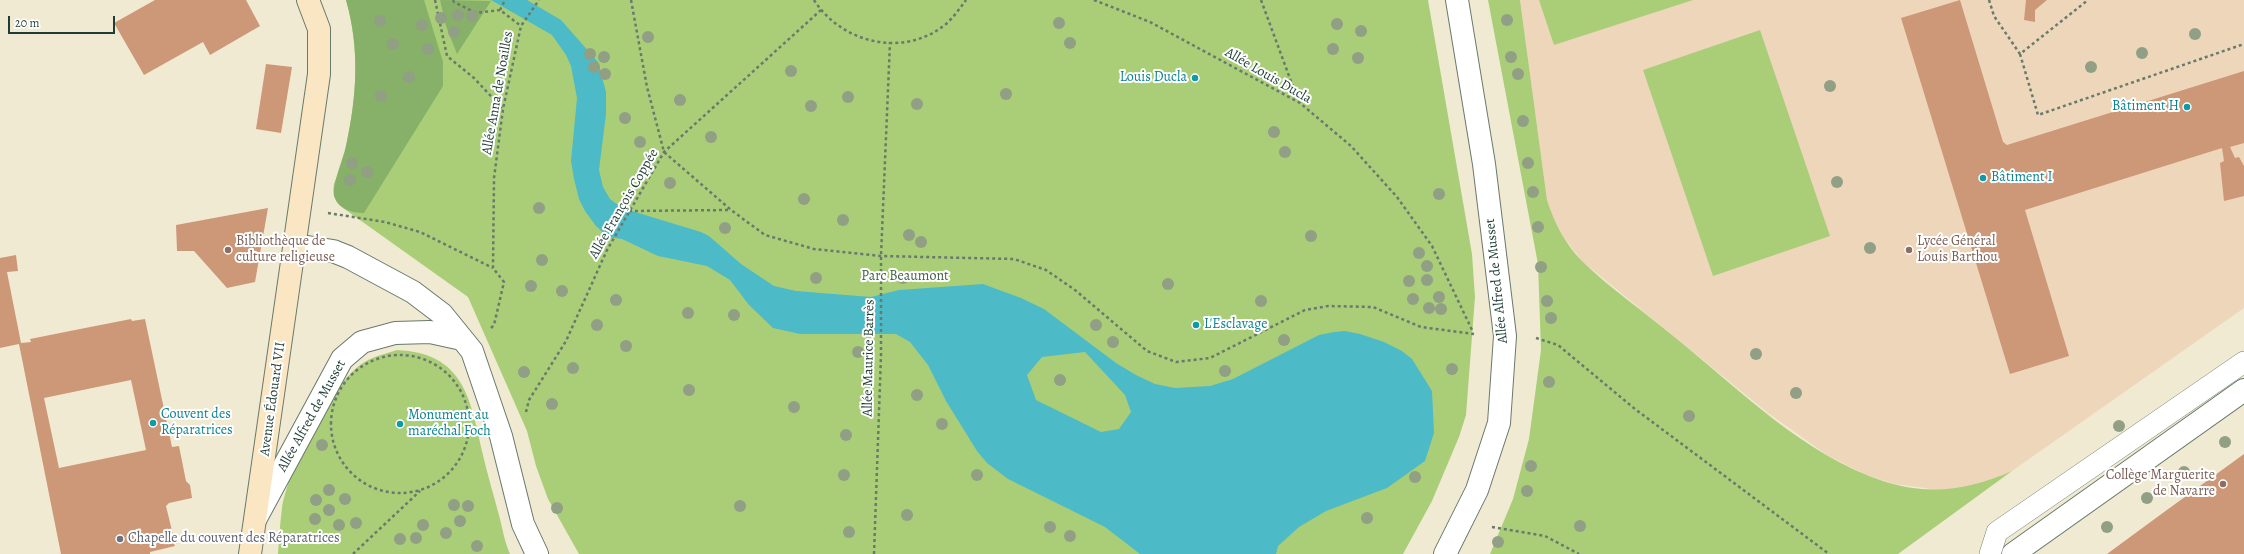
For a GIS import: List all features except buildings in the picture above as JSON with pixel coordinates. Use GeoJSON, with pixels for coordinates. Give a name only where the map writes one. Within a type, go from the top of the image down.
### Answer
{"type":"FeatureCollection","features":[{"type":"Feature","properties":{"kind":"main road","name":"Avenue Édouard VII"},"geometry":{"type":"LineString","coordinates":[[250,554],[296,245],[319,74],[319,28],[308,0]]}},
{"type":"Feature","properties":{"kind":"street","name":"Allée Alfred de Musset"},"geometry":{"type":"LineString","coordinates":[[1445,554],[1477,490],[1499,423],[1505,336],[1484,164],[1457,0]]}},
{"type":"Feature","properties":{"kind":"street"},"geometry":{"type":"LineString","coordinates":[[296,245],[332,251],[348,257],[413,292],[442,314],[467,345],[500,436],[523,524],[537,554]]}},
{"type":"Feature","properties":{"kind":"street","name":"Allée Alfred de Musset"},"geometry":{"type":"LineString","coordinates":[[254,521],[342,359],[362,342],[395,332],[430,332],[467,345]]}},
{"type":"Feature","properties":{"kind":"street"},"geometry":{"type":"LineString","coordinates":[[2013,554],[2244,390]]}},
{"type":"Feature","properties":{"kind":"lane"},"geometry":{"type":"LineString","coordinates":[[1990,554],[1997,532],[2244,362]]}},
{"type":"Feature","properties":{"kind":"path"},"geometry":{"type":"LineString","coordinates":[[435,0],[447,56],[474,78],[503,109]]}},
{"type":"Feature","properties":{"kind":"path"},"geometry":{"type":"LineString","coordinates":[[453,0],[454,2],[476,13],[500,10],[521,26]]}},
{"type":"Feature","properties":{"kind":"path"},"geometry":{"type":"LineString","coordinates":[[500,10],[505,0]]}},
{"type":"Feature","properties":{"kind":"path","name":"Allée Anna de Noailles"},"geometry":{"type":"LineString","coordinates":[[467,345],[494,325],[504,282],[494,268],[494,178],[503,109],[521,26],[539,0]]}},
{"type":"Feature","properties":{"kind":"path"},"geometry":{"type":"LineString","coordinates":[[631,0],[647,86],[664,152],[731,210],[765,235],[814,249],[881,256]]}},
{"type":"Feature","properties":{"kind":"path"},"geometry":{"type":"LineString","coordinates":[[814,0],[833,23],[848,32],[863,39],[890,42],[915,39],[931,33],[946,24],[966,0]]}},
{"type":"Feature","properties":{"kind":"path","name":"Allée Louis Ducla"},"geometry":{"type":"LineString","coordinates":[[881,256],[1014,259],[1046,270],[1075,290],[1147,351],[1176,362],[1210,358],[1305,310],[1328,306],[1373,307],[1421,326],[1474,334],[1432,246],[1397,197],[1351,146],[1300,103],[1150,22],[1094,0]]}},
{"type":"Feature","properties":{"kind":"path"},"geometry":{"type":"LineString","coordinates":[[1261,0],[1300,103]]}},
{"type":"Feature","properties":{"kind":"path"},"geometry":{"type":"LineString","coordinates":[[1989,0],[1994,16],[2020,54],[2038,115],[2244,44]]}},
{"type":"Feature","properties":{"kind":"path"},"geometry":{"type":"LineString","coordinates":[[2020,54],[2088,0]]}},
{"type":"Feature","properties":{"kind":"path","name":"Allée François Coppée"},"geometry":{"type":"LineString","coordinates":[[526,414],[529,400],[566,341],[607,250],[628,211],[664,152],[821,10]]}},
{"type":"Feature","properties":{"kind":"path","name":"Allée Maurice Barrès"},"geometry":{"type":"LineString","coordinates":[[874,554],[881,355],[881,256],[890,42]]}},
{"type":"Feature","properties":{"kind":"path"},"geometry":{"type":"LineString","coordinates":[[300,209],[385,222],[420,232],[494,268]]}},
{"type":"Feature","properties":{"kind":"path"},"geometry":{"type":"LineString","coordinates":[[628,211],[731,210]]}},
{"type":"Feature","properties":{"kind":"path"},"geometry":{"type":"LineString","coordinates":[[1530,336],[1558,345],[1635,408],[1829,554]]}},
{"type":"Feature","properties":{"kind":"path"},"geometry":{"type":"LineString","coordinates":[[353,554],[421,491],[440,482],[455,468],[465,450],[470,430],[468,409],[461,390],[448,374],[431,362],[411,356],[398,356],[370,362],[353,373],[340,390],[333,409],[331,429],[336,450],[351,472],[361,482],[380,491],[400,494],[421,491]]}},
{"type":"Feature","properties":{"kind":"path"},"geometry":{"type":"LineString","coordinates":[[1462,522],[1545,536],[1579,554]]}},
{"type":"Feature","properties":{"kind":"shaded area","name":"Lycée Général Louis Barthou"},"geometry":{"type":"Polygon","coordinates":[[[1520,0],[2244,0],[2244,308],[2012,471],[1998,478],[1982,484],[1946,491],[1895,484],[1866,475],[1827,455],[1768,413],[1583,262],[1565,239],[1551,215],[1547,200],[1520,0]]]}},
{"type":"Feature","properties":{"kind":"green space","name":"Parc Beaumont"},"geometry":{"type":"Polygon","coordinates":[[[346,0],[1428,0],[1472,254],[1475,297],[1466,415],[1459,437],[1432,501],[1403,554],[579,554],[548,499],[536,466],[527,431],[468,297],[343,208],[335,197],[334,184],[344,155],[355,91],[355,55],[346,0]]]}},
{"type":"Feature","properties":{"kind":"green space"},"geometry":{"type":"Polygon","coordinates":[[[346,0],[424,0],[443,62],[443,86],[364,213],[355,212],[342,207],[334,196],[338,172],[350,127],[355,91],[355,55],[346,0]]]}},
{"type":"Feature","properties":{"kind":"green space"},"geometry":{"type":"Polygon","coordinates":[[[440,0],[491,1],[457,54],[446,26],[440,0]]]}},
{"type":"Feature","properties":{"kind":"green space"},"geometry":{"type":"Polygon","coordinates":[[[1488,0],[1520,0],[1547,200],[1553,217],[1566,241],[1583,262],[1594,272],[1774,419],[1826,455],[1854,470],[1900,486],[1933,489],[1949,489],[1980,483],[2012,471],[1898,554],[1490,554],[1513,499],[1529,439],[1541,350],[1538,264],[1488,0]]]}},
{"type":"Feature","properties":{"kind":"green space"},"geometry":{"type":"Polygon","coordinates":[[[1539,0],[1693,0],[1554,45],[1539,0]]]}},
{"type":"Feature","properties":{"kind":"green space"},"geometry":{"type":"Polygon","coordinates":[[[1760,30],[1830,236],[1713,276],[1643,70],[1760,30]]]}},
{"type":"Feature","properties":{"kind":"green space"},"geometry":{"type":"Polygon","coordinates":[[[397,350],[419,353],[436,359],[450,369],[460,381],[473,413],[504,537],[510,554],[278,554],[282,508],[286,491],[301,452],[323,411],[335,392],[360,365],[382,354],[397,350]]]}},
{"type":"Feature","properties":{"kind":"water"},"geometry":{"type":"Polygon","coordinates":[[[491,0],[527,0],[561,20],[598,62],[606,92],[606,114],[599,170],[603,187],[610,199],[622,208],[701,232],[709,236],[741,264],[774,286],[796,291],[871,297],[899,290],[983,284],[1021,298],[1044,309],[1116,363],[1136,375],[1155,384],[1175,388],[1210,386],[1233,379],[1319,335],[1345,331],[1360,334],[1384,342],[1402,351],[1412,359],[1432,391],[1434,433],[1425,461],[1387,488],[1326,511],[1299,527],[1278,546],[1276,554],[1140,554],[1105,527],[1008,479],[987,463],[977,451],[946,401],[928,365],[910,342],[896,334],[800,334],[773,328],[749,305],[730,280],[707,266],[658,256],[622,239],[608,237],[596,226],[585,211],[579,199],[571,161],[577,98],[571,66],[566,55],[552,35],[491,0]],[[1085,352],[1042,357],[1027,375],[1036,400],[1101,432],[1119,429],[1131,412],[1125,395],[1085,352]]]}},
{"type":"Feature","properties":{"kind":"place","name":"Louis Ducla"},"geometry":{"type":"Point","coordinates":[1195,78]}},
{"type":"Feature","properties":{"kind":"place","name":"Bâtiment H"},"geometry":{"type":"Point","coordinates":[2187,107]}},
{"type":"Feature","properties":{"kind":"place","name":"Bâtiment I"},"geometry":{"type":"Point","coordinates":[1983,178]}},
{"type":"Feature","properties":{"kind":"place","name":"Bibliothèque de culture religieuse"},"geometry":{"type":"Point","coordinates":[228,250]}},
{"type":"Feature","properties":{"kind":"place","name":"Lycée Général Louis Barthou"},"geometry":{"type":"Point","coordinates":[1909,250]}},
{"type":"Feature","properties":{"kind":"place","name":"L'Esclavage"},"geometry":{"type":"Point","coordinates":[1196,325]}},
{"type":"Feature","properties":{"kind":"place","name":"Couvent des Réparatrices"},"geometry":{"type":"Point","coordinates":[153,423]}},
{"type":"Feature","properties":{"kind":"place","name":"Monument au maréchal Foch"},"geometry":{"type":"Point","coordinates":[400,424]}},
{"type":"Feature","properties":{"kind":"place","name":"Collège Marguerite de Navarre"},"geometry":{"type":"Point","coordinates":[2223,484]}},
{"type":"Feature","properties":{"kind":"place","name":"Chapelle du couvent des Réparatrices"},"geometry":{"type":"Point","coordinates":[120,539]}}]}
